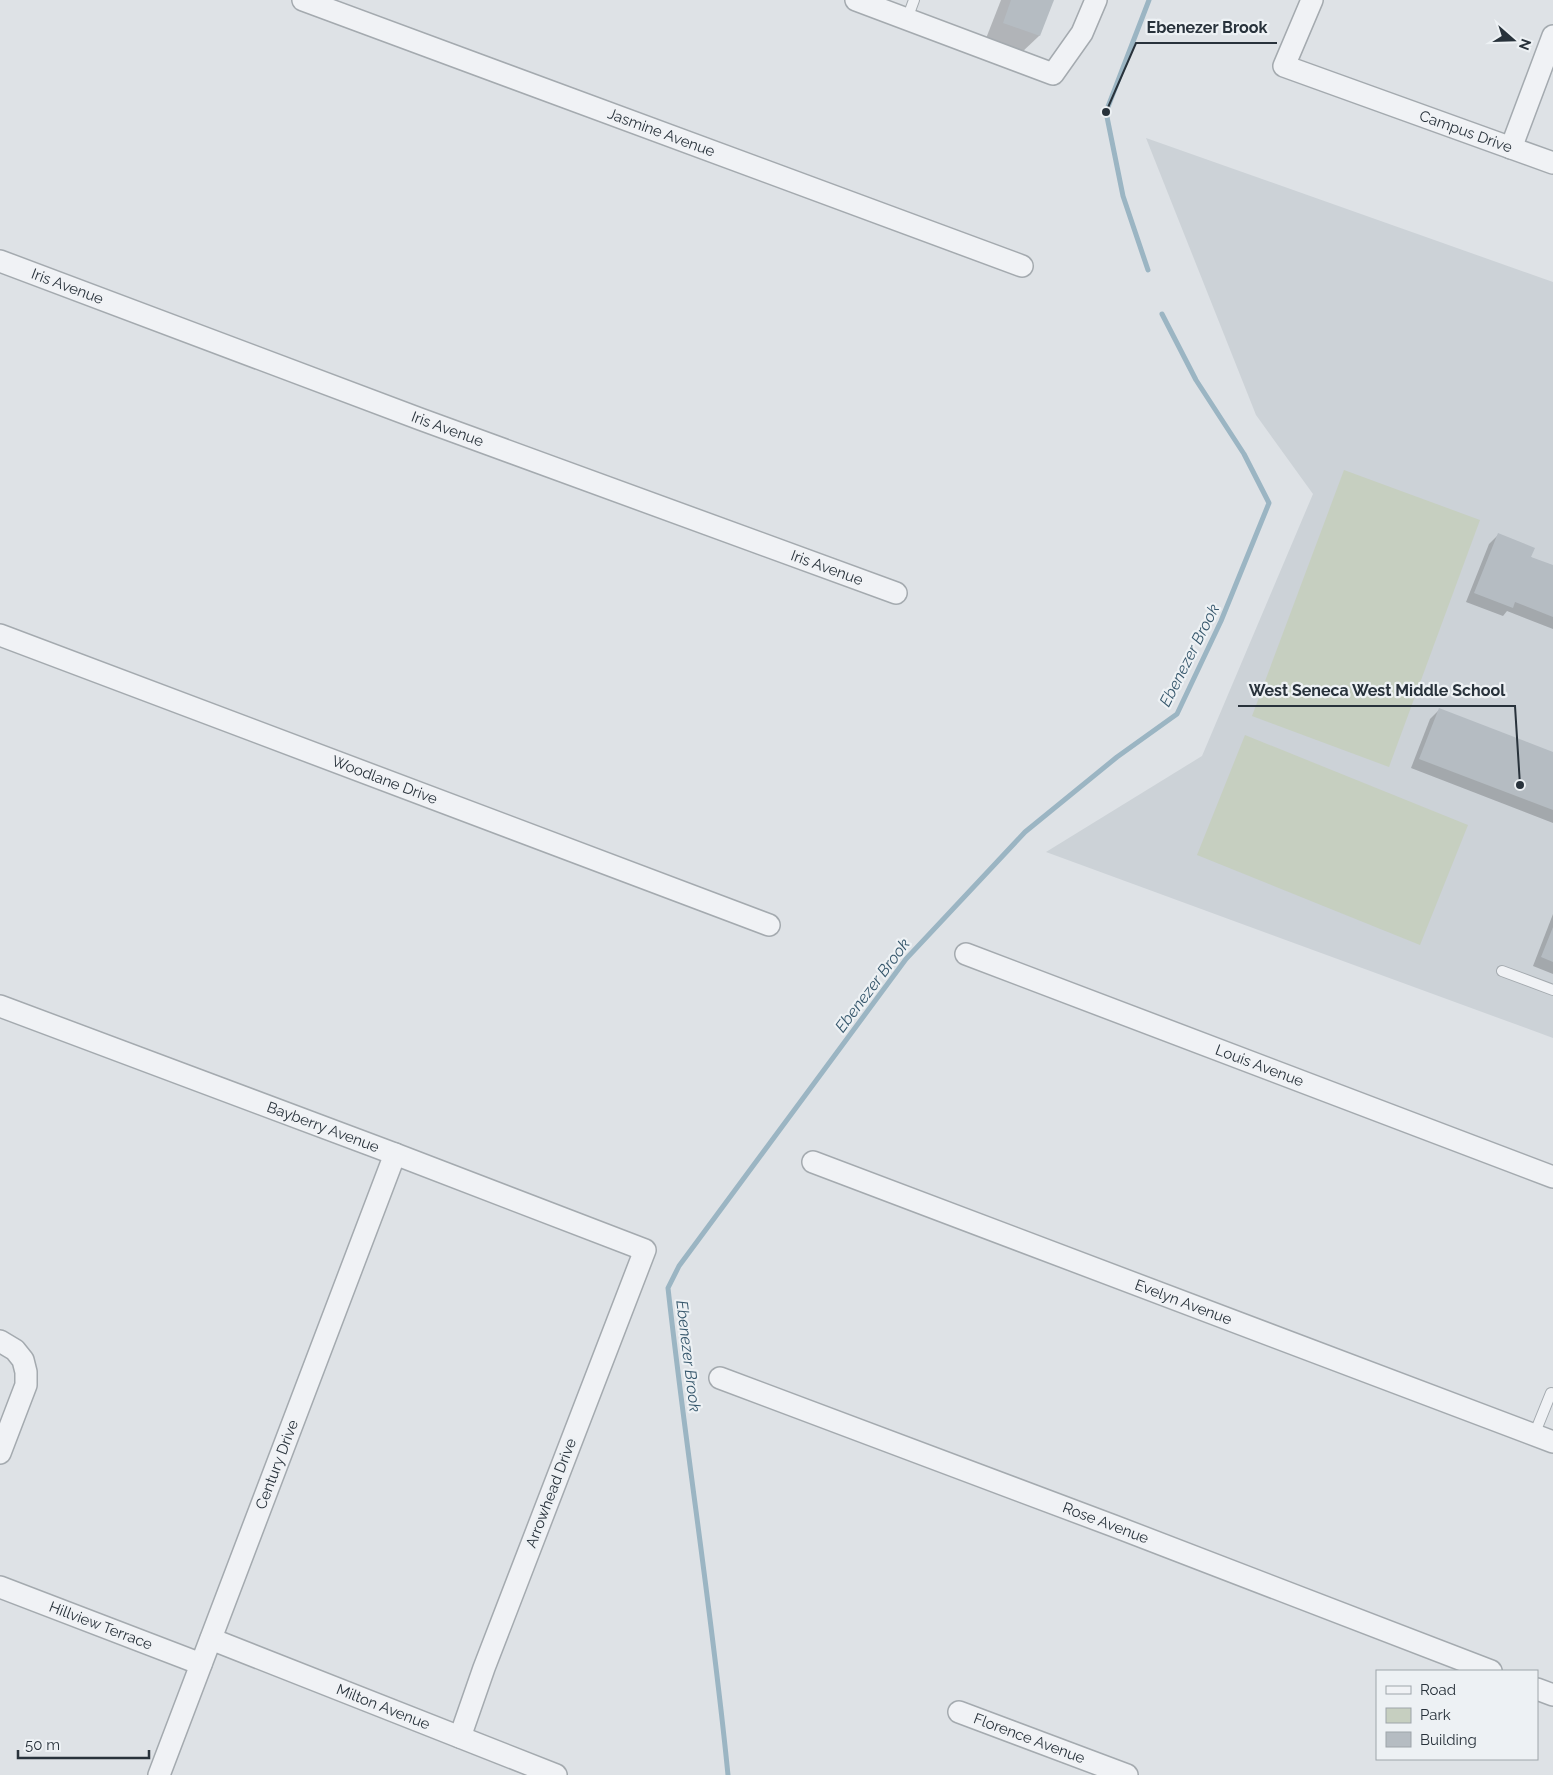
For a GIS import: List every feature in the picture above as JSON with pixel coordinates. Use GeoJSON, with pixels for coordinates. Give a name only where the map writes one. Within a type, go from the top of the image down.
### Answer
{"type":"FeatureCollection","features":[{"type":"Feature","properties":{"kind":"street","name":"Jasmine Avenue"},"geometry":{"type":"LineString","coordinates":[[303,0],[1022,266]]}},
{"type":"Feature","properties":{"kind":"street"},"geometry":{"type":"LineString","coordinates":[[856,0],[910,9],[1053,74],[1082,33],[1096,0]]}},
{"type":"Feature","properties":{"kind":"street","name":"Campus Drive"},"geometry":{"type":"LineString","coordinates":[[1312,0],[1284,66],[1553,164]]}},
{"type":"Feature","properties":{"kind":"street"},"geometry":{"type":"LineString","coordinates":[[1511,148],[1553,36]]}},
{"type":"Feature","properties":{"kind":"street","name":"Iris Avenue"},"geometry":{"type":"LineString","coordinates":[[0,261],[420,419],[896,593]]}},
{"type":"Feature","properties":{"kind":"street","name":"Woodlane Drive"},"geometry":{"type":"LineString","coordinates":[[0,635],[769,925]]}},
{"type":"Feature","properties":{"kind":"street","name":"Louis Avenue"},"geometry":{"type":"LineString","coordinates":[[966,954],[1553,1177]]}},
{"type":"Feature","properties":{"kind":"street","name":"Bayberry Avenue"},"geometry":{"type":"LineString","coordinates":[[0,1006],[645,1250]]}},
{"type":"Feature","properties":{"kind":"street","name":"Century Drive"},"geometry":{"type":"LineString","coordinates":[[159,1775],[395,1154]]}},
{"type":"Feature","properties":{"kind":"street","name":"Evelyn Avenue"},"geometry":{"type":"LineString","coordinates":[[813,1162],[1544,1439]]}},
{"type":"Feature","properties":{"kind":"street","name":"Arrowhead Drive"},"geometry":{"type":"LineString","coordinates":[[460,1737],[484,1668],[645,1250]]}},
{"type":"Feature","properties":{"kind":"street"},"geometry":{"type":"LineString","coordinates":[[0,1341],[15,1350],[23,1360],[26,1372],[26,1385],[0,1453]]}},
{"type":"Feature","properties":{"kind":"street","name":"Rose Avenue"},"geometry":{"type":"LineString","coordinates":[[720,1378],[1489,1670]]}},
{"type":"Feature","properties":{"kind":"street","name":"Hillview Terrace"},"geometry":{"type":"LineString","coordinates":[[0,1587],[201,1664]]}},
{"type":"Feature","properties":{"kind":"street","name":"Milton Avenue"},"geometry":{"type":"LineString","coordinates":[[211,1638],[556,1775]]}},
{"type":"Feature","properties":{"kind":"street"},"geometry":{"type":"LineString","coordinates":[[1538,1689],[1553,1695]]}},
{"type":"Feature","properties":{"kind":"street","name":"Florence Avenue"},"geometry":{"type":"LineString","coordinates":[[959,1712],[1127,1775]]}},
{"type":"Feature","properties":{"kind":"lane"},"geometry":{"type":"LineString","coordinates":[[1502,971],[1553,990]]}},
{"type":"Feature","properties":{"kind":"lane"},"geometry":{"type":"LineString","coordinates":[[1544,1439],[1551,1393],[1553,1394]]}},
{"type":"Feature","properties":{"kind":"shaded area"},"geometry":{"type":"Polygon","coordinates":[[[1146,138],[1553,282],[1553,1038],[1046,852],[1202,756],[1313,494],[1256,415],[1146,138]]]}},
{"type":"Feature","properties":{"kind":"green space"},"geometry":{"type":"Polygon","coordinates":[[[1344,470],[1480,520],[1389,767],[1252,716],[1344,470]]]}},
{"type":"Feature","properties":{"kind":"green space"},"geometry":{"type":"Polygon","coordinates":[[[1245,735],[1468,825],[1420,945],[1197,855],[1245,735]]]}},
{"type":"Feature","properties":{"kind":"building"},"geometry":{"type":"Polygon","coordinates":[[[1011,0],[1054,0],[1040,36],[1003,23],[1011,0]]]}},
{"type":"Feature","properties":{"kind":"building"},"geometry":{"type":"Polygon","coordinates":[[[1498,533],[1535,548],[1531,557],[1553,565],[1553,617],[1515,602],[1513,608],[1474,593],[1498,533]]]}},
{"type":"Feature","properties":{"kind":"building"},"geometry":{"type":"Polygon","coordinates":[[[1439,708],[1553,752],[1553,810],[1419,759],[1439,708]]]}},
{"type":"Feature","properties":{"kind":"building"},"geometry":{"type":"Polygon","coordinates":[[[1553,927],[1553,962],[1541,957],[1553,927]]]}},
{"type":"Feature","properties":{"kind":"waterway","name":"Ebenezer Brook"},"geometry":{"type":"LineString","coordinates":[[1148,270],[1123,196],[1106,112],[1149,0]]}},
{"type":"Feature","properties":{"kind":"waterway","name":"Ebenezer Brook"},"geometry":{"type":"LineString","coordinates":[[728,1775],[668,1288],[679,1266],[906,959],[1025,832],[1117,757],[1177,714],[1221,621],[1269,503],[1244,454],[1196,380],[1162,314]]}},
{"type":"Feature","properties":{"kind":"place","name":"Ebenezer Brook"},"geometry":{"type":"Point","coordinates":[1106,112]}},
{"type":"Feature","properties":{"kind":"place","name":"West Seneca West Middle School"},"geometry":{"type":"Point","coordinates":[1520,785]}}]}
